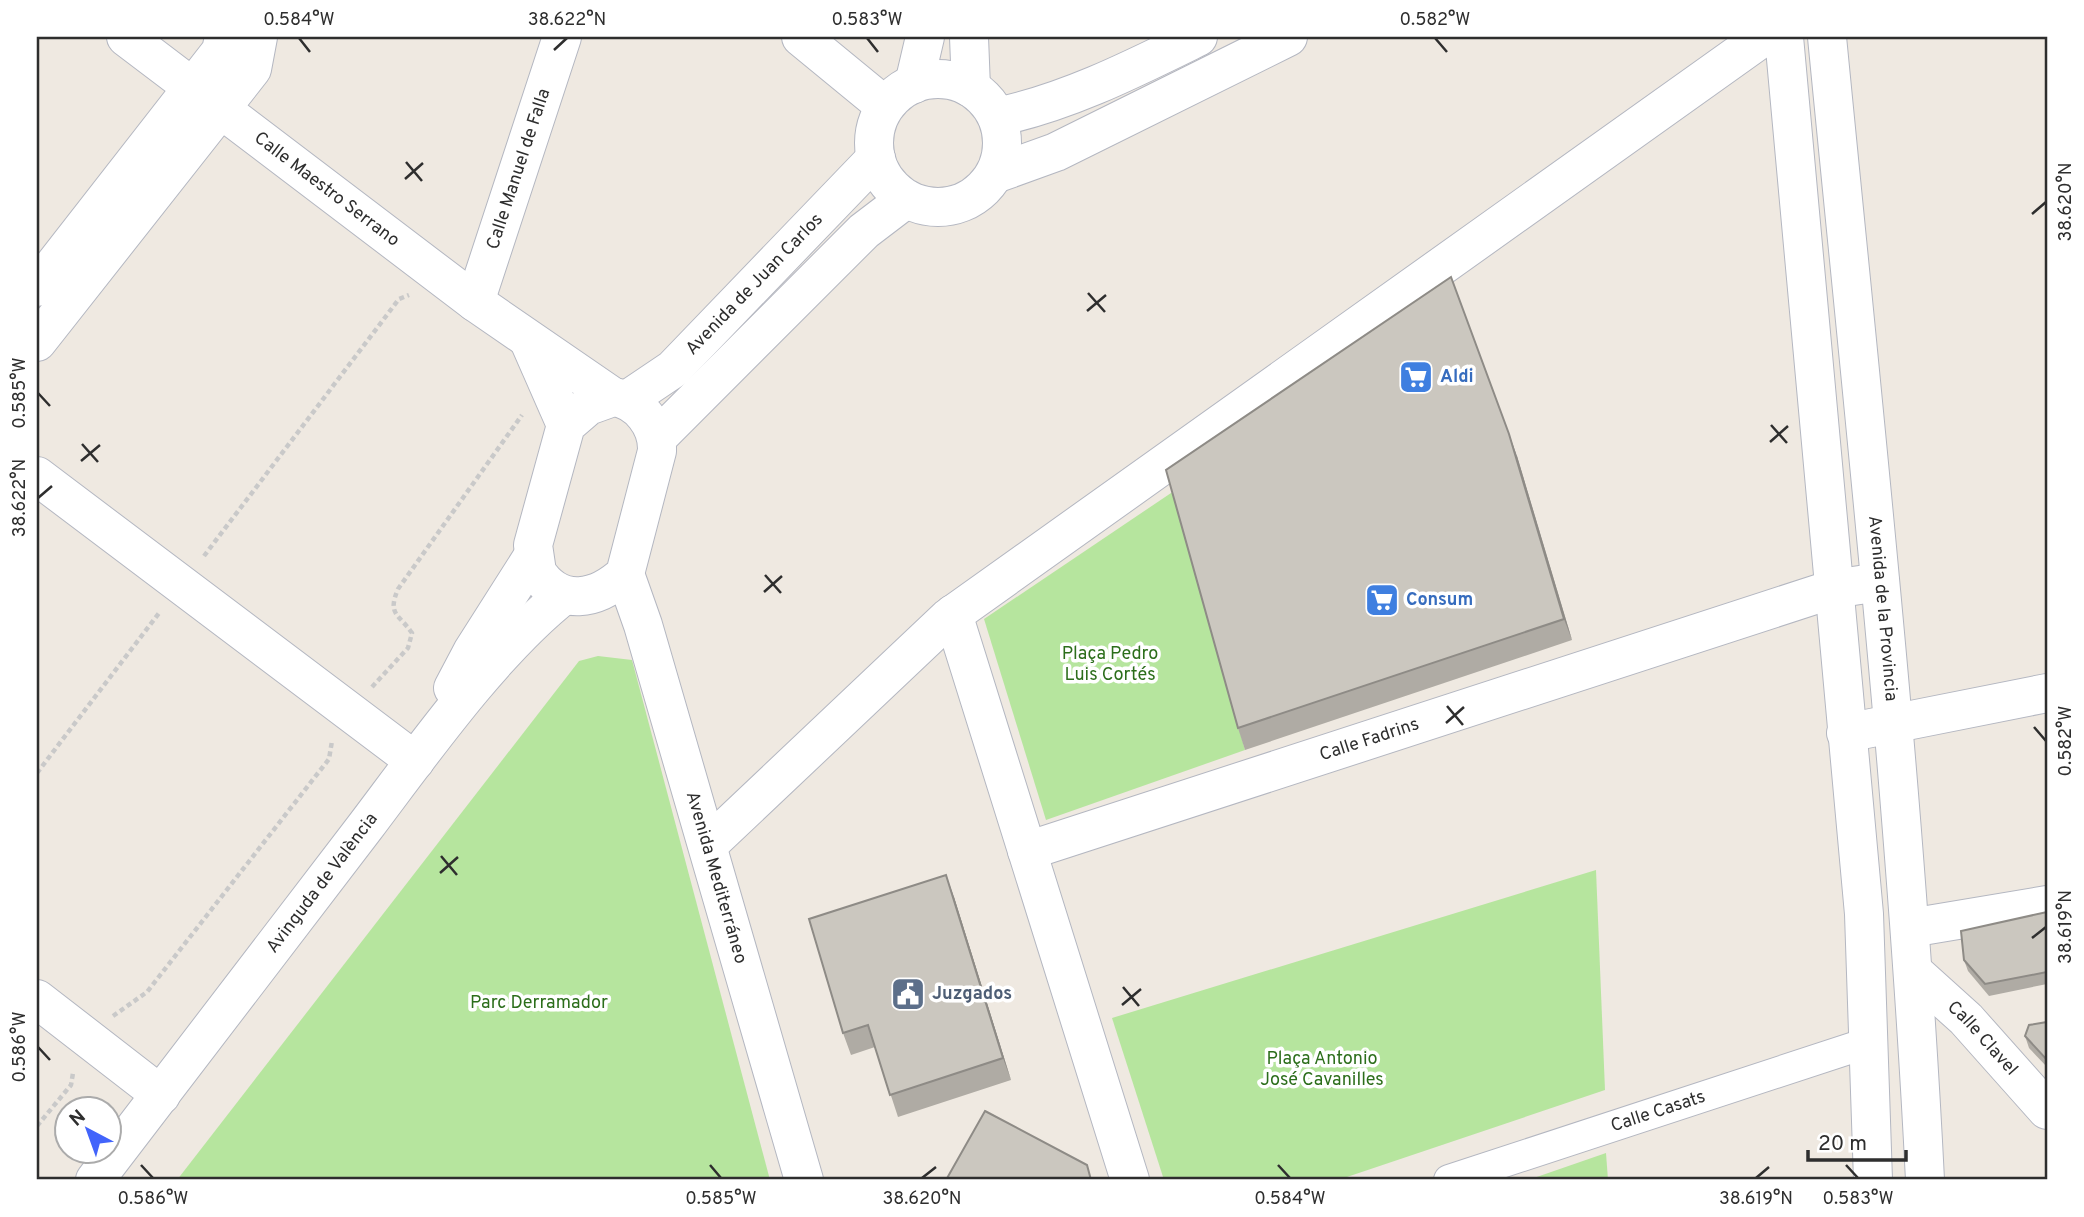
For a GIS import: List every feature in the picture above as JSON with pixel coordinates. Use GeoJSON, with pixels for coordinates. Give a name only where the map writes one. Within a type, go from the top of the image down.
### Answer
{"type":"FeatureCollection","features":[{"type":"Feature","properties":{"kind":"street","name":"Calle Maestro Serrano"},"geometry":{"type":"LineString","coordinates":[[126,37],[475,302],[645,417],[657,438]]}},
{"type":"Feature","properties":{"kind":"street"},"geometry":{"type":"LineString","coordinates":[[37,342],[207,97],[224,37]]}},
{"type":"Feature","properties":{"kind":"street"},"geometry":{"type":"LineString","coordinates":[[37,287],[207,97],[252,69],[258,37]]}},
{"type":"Feature","properties":{"kind":"street","name":"Calle Manuel de Falla"},"geometry":{"type":"LineString","coordinates":[[475,302],[562,37]]}},
{"type":"Feature","properties":{"kind":"street"},"geometry":{"type":"LineString","coordinates":[[801,37],[899,95],[943,80],[971,88],[987,100],[997,117],[1003,136],[1002,156],[995,174],[983,190],[954,205],[938,208],[906,199],[882,174],[876,158],[874,140],[899,95],[925,37]]}},
{"type":"Feature","properties":{"kind":"street"},"geometry":{"type":"LineString","coordinates":[[969,37],[971,88]]}},
{"type":"Feature","properties":{"kind":"street"},"geometry":{"type":"LineString","coordinates":[[997,117],[1028,111],[1113,79],[1198,37]]}},
{"type":"Feature","properties":{"kind":"street"},"geometry":{"type":"LineString","coordinates":[[995,174],[1056,152],[1288,37]]}},
{"type":"Feature","properties":{"kind":"street"},"geometry":{"type":"LineString","coordinates":[[708,845],[953,614],[1763,37]]}},
{"type":"Feature","properties":{"kind":"street"},"geometry":{"type":"LineString","coordinates":[[1784,37],[1864,914],[1873,1180]]}},
{"type":"Feature","properties":{"kind":"street","name":"Avenida de la Provincia"},"geometry":{"type":"LineString","coordinates":[[1827,37],[1894,726],[1915,974],[1925,1180]]}},
{"type":"Feature","properties":{"kind":"street","name":"Avenida de Juan Carlos"},"geometry":{"type":"LineString","coordinates":[[566,425],[588,406],[620,399],[673,369],[876,158]]}},
{"type":"Feature","properties":{"kind":"street"},"geometry":{"type":"LineString","coordinates":[[529,341],[566,425],[533,545],[533,556],[540,577],[564,595],[589,597],[625,574],[657,452],[657,438],[864,231],[906,199]]}},
{"type":"Feature","properties":{"kind":"street"},"geometry":{"type":"LineString","coordinates":[[37,476],[415,761],[472,652],[533,556]]}},
{"type":"Feature","properties":{"kind":"street","name":"Avenida Mediterráneo"},"geometry":{"type":"LineString","coordinates":[[625,574],[643,625],[708,845],[804,1180]]}},
{"type":"Feature","properties":{"kind":"street","name":"Calle Fadrins"},"geometry":{"type":"LineString","coordinates":[[1027,851],[1833,589],[1880,582]]}},
{"type":"Feature","properties":{"kind":"street","name":"Avinguda de València"},"geometry":{"type":"LineString","coordinates":[[95,1180],[415,761],[492,667],[547,608],[564,595]]}},
{"type":"Feature","properties":{"kind":"street"},"geometry":{"type":"LineString","coordinates":[[953,614],[1130,1180]]}},
{"type":"Feature","properties":{"kind":"street"},"geometry":{"type":"LineString","coordinates":[[1846,733],[1894,726],[2047,694]]}},
{"type":"Feature","properties":{"kind":"street"},"geometry":{"type":"LineString","coordinates":[[1910,928],[2047,905]]}},
{"type":"Feature","properties":{"kind":"street","name":"Calle Clavel"},"geometry":{"type":"LineString","coordinates":[[1915,974],[1966,1019],[2047,1110]]}},
{"type":"Feature","properties":{"kind":"street"},"geometry":{"type":"LineString","coordinates":[[37,999],[161,1094]]}},
{"type":"Feature","properties":{"kind":"street","name":"Calle Casats"},"geometry":{"type":"LineString","coordinates":[[1449,1180],[1870,1042]]}},
{"type":"Feature","properties":{"kind":"path"},"geometry":{"type":"LineString","coordinates":[[37,773],[399,299],[416,292]]}},
{"type":"Feature","properties":{"kind":"path"},"geometry":{"type":"LineString","coordinates":[[37,1126],[71,1085],[77,1056],[105,1022],[147,992],[329,759],[329,748],[348,713],[408,648],[412,633],[395,615],[393,600],[398,589],[527,406]]}},
{"type":"Feature","properties":{"kind":"green space","name":"Plaça Pedro Luis Cortés"},"geometry":{"type":"Polygon","coordinates":[[[1174,491],[1245,750],[1046,820],[984,619],[1174,491]]]}},
{"type":"Feature","properties":{"kind":"green space","name":"Parc Derramador"},"geometry":{"type":"Polygon","coordinates":[[[598,656],[632,660],[770,1180],[177,1180],[579,661],[598,656]]]}},
{"type":"Feature","properties":{"kind":"green space","name":"Plaça Antonio José Cavanilles"},"geometry":{"type":"Polygon","coordinates":[[[1596,870],[1605,1090],[1338,1180],[1164,1180],[1112,1018],[1596,870]]]}},
{"type":"Feature","properties":{"kind":"green space"},"geometry":{"type":"Polygon","coordinates":[[[1606,1153],[1608,1180],[1528,1180],[1606,1153]]]}},
{"type":"Feature","properties":{"kind":"building"},"geometry":{"type":"Polygon","coordinates":[[[1451,277],[1509,434],[1564,619],[1238,728],[1166,470],[1451,277]]]}},
{"type":"Feature","properties":{"kind":"building","name":"Juzgados"},"geometry":{"type":"Polygon","coordinates":[[[946,875],[1003,1058],[890,1095],[868,1025],[843,1033],[809,919],[946,875]]]}},
{"type":"Feature","properties":{"kind":"building"},"geometry":{"type":"Polygon","coordinates":[[[2047,912],[2047,972],[1985,984],[1964,960],[1961,931],[2047,912]]]}},
{"type":"Feature","properties":{"kind":"building"},"geometry":{"type":"Polygon","coordinates":[[[2047,1022],[2047,1060],[2025,1036],[2029,1025],[2047,1022]]]}},
{"type":"Feature","properties":{"kind":"building"},"geometry":{"type":"Polygon","coordinates":[[[985,1111],[1087,1165],[1091,1180],[946,1180],[985,1111]]]}},
{"type":"Feature","properties":{"kind":"place","name":"Aldi"},"geometry":{"type":"Point","coordinates":[1416,377]}},
{"type":"Feature","properties":{"kind":"place","name":"Consum"},"geometry":{"type":"Point","coordinates":[1382,600]}},
{"type":"Feature","properties":{"kind":"place","name":"Juzgados"},"geometry":{"type":"Point","coordinates":[908,994]}}]}
